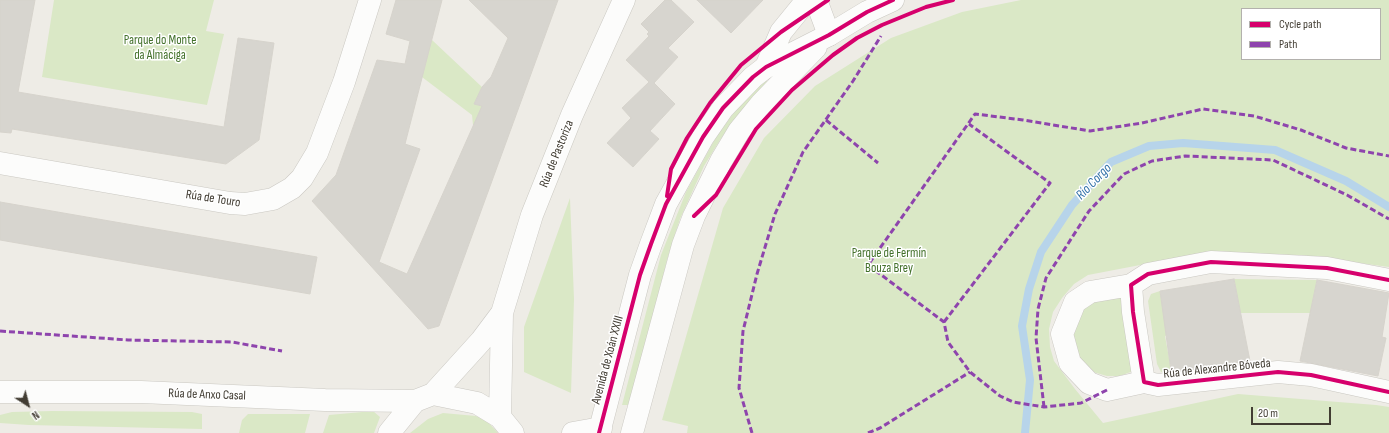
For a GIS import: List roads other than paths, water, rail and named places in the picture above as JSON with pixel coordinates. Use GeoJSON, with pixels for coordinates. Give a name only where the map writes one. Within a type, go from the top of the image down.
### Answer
{"type":"FeatureCollection","features":[{"type":"Feature","properties":{"kind":"street","name":"Rúa de Touro"},"geometry":{"type":"LineString","coordinates":[[0,163],[230,203],[245,204],[273,199],[292,188],[302,178],[318,153],[344,82],[370,0]]}},
{"type":"Feature","properties":{"kind":"street","name":"Rúa de Pastoriza"},"geometry":{"type":"LineString","coordinates":[[389,433],[476,347],[502,312],[532,215],[572,115],[624,0]]}},
{"type":"Feature","properties":{"kind":"street"},"geometry":{"type":"LineString","coordinates":[[766,66],[781,32],[808,0]]}},
{"type":"Feature","properties":{"kind":"street"},"geometry":{"type":"LineString","coordinates":[[816,0],[829,35]]}},
{"type":"Feature","properties":{"kind":"street","name":"Avenida de Xoán XXIII"},"geometry":{"type":"LineString","coordinates":[[600,431],[640,275],[666,204],[703,137],[723,108],[753,77],[766,66],[829,35],[867,12],[893,0]]}},
{"type":"Feature","properties":{"kind":"street","name":"Avenida de Xoán XXIII"},"geometry":{"type":"LineString","coordinates":[[632,433],[683,245],[694,216],[717,167],[739,131],[762,104],[829,35]]}},
{"type":"Feature","properties":{"kind":"street","name":"Rúa de Alexandre Bóveda"},"geometry":{"type":"LineString","coordinates":[[1389,280],[1327,268],[1211,262],[1148,274],[1131,285],[1090,292],[1075,302],[1062,334],[1070,363],[1089,383],[1107,390],[1144,382],[1158,385],[1278,372],[1311,375],[1389,392]]}},
{"type":"Feature","properties":{"kind":"street"},"geometry":{"type":"LineString","coordinates":[[1131,285],[1133,312],[1144,382]]}},
{"type":"Feature","properties":{"kind":"street","name":"Rúa de Pastoriza"},"geometry":{"type":"LineString","coordinates":[[502,312],[507,425]]}},
{"type":"Feature","properties":{"kind":"street","name":"Rúa de Anxo Casal"},"geometry":{"type":"LineString","coordinates":[[0,392],[141,392],[324,400],[424,397],[477,403],[507,425]]}},
{"type":"Feature","properties":{"kind":"street"},"geometry":{"type":"LineString","coordinates":[[573,433],[600,431]]}},
{"type":"Feature","properties":{"kind":"waterway","name":"Río Corgo"},"geometry":{"type":"LineString","coordinates":[[1025,433],[1030,380],[1022,326],[1029,289],[1041,252],[1072,205],[1111,162],[1149,146],[1183,143],[1275,150],[1346,181],[1389,207]]}},
{"type":"Feature","properties":{"kind":"park label","name":"Parque do Monte da Almáciga"},"geometry":{"type":"Point","coordinates":[160,48]}},
{"type":"Feature","properties":{"kind":"park label","name":"Parque de Fermín Bouza Brey"},"geometry":{"type":"Point","coordinates":[889,262]}}]}
